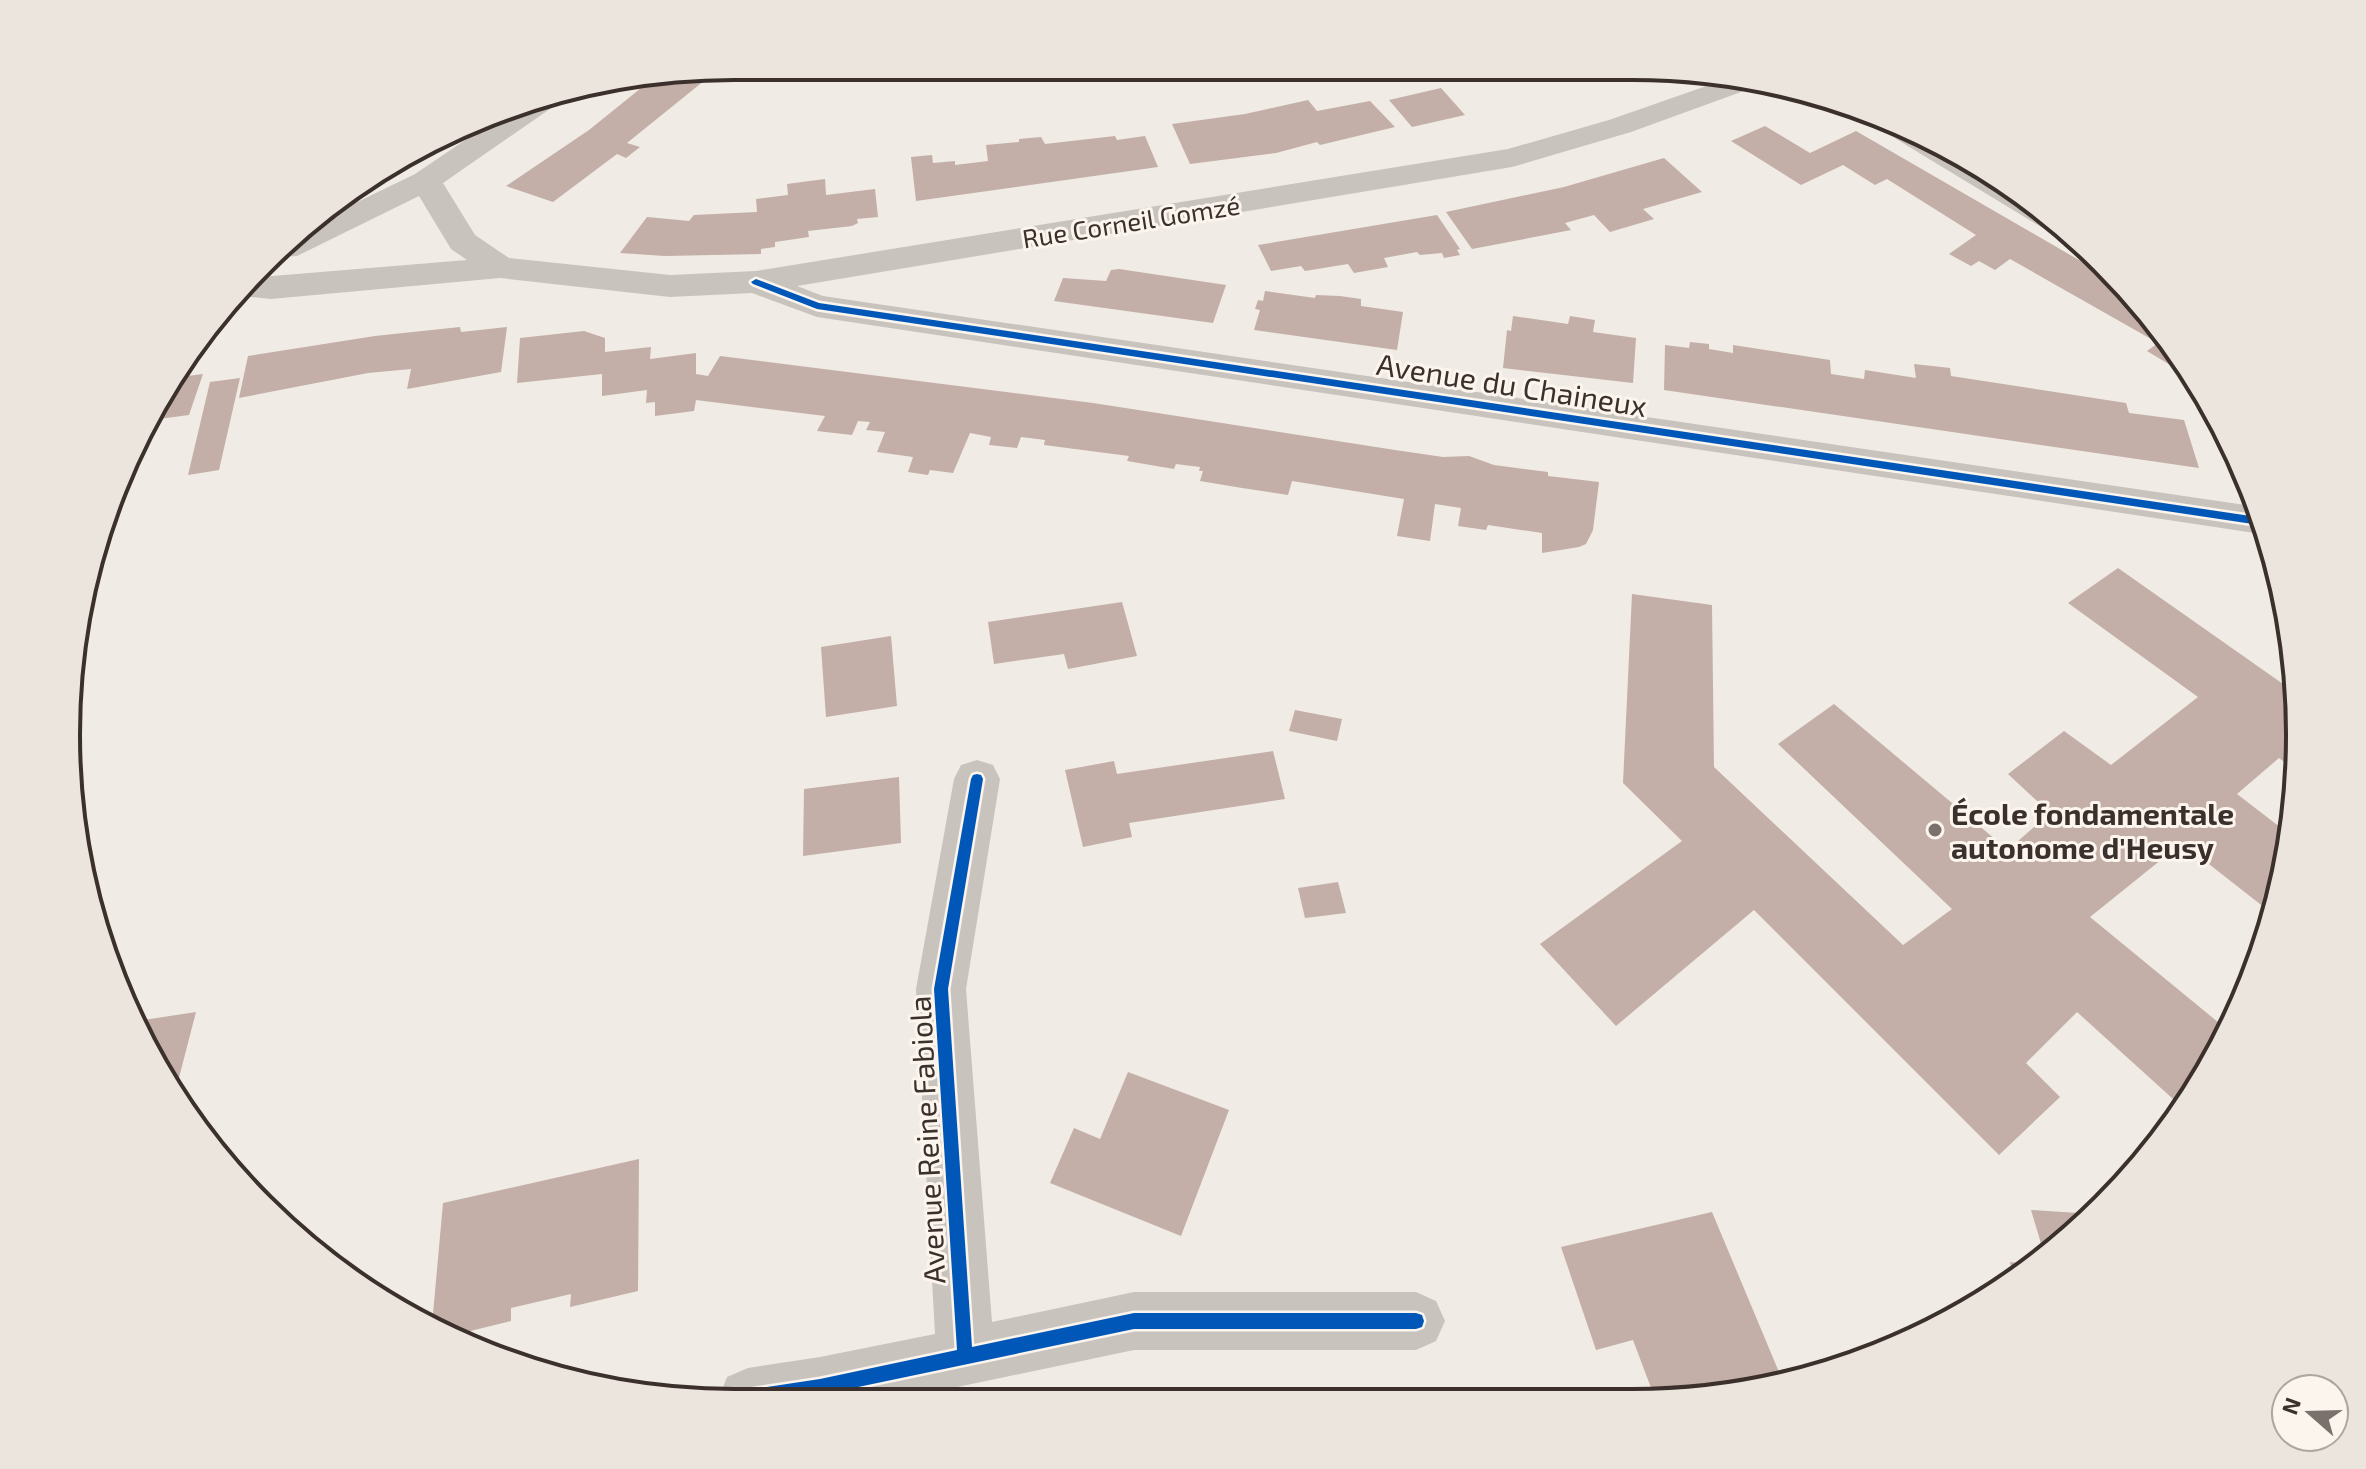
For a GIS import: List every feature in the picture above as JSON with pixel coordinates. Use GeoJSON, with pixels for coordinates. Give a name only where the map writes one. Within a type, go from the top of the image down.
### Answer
{"type":"FeatureCollection","features":[{"type":"Feature","properties":{"kind":"street","name":"Rue Corneil Gomzé"},"geometry":{"type":"LineString","coordinates":[[257,287],[500,268],[670,286],[756,282],[1512,158],[1620,126],[1728,88]]}},
{"type":"Feature","properties":{"kind":"street"},"geometry":{"type":"LineString","coordinates":[[308,238],[426,181],[520,116]]}},
{"type":"Feature","properties":{"kind":"street","name":"Rue Corneil Gomzé"},"geometry":{"type":"LineString","coordinates":[[426,181],[463,242],[500,268]]}},
{"type":"Feature","properties":{"kind":"street","name":"Avenue du Chaineux"},"geometry":{"type":"LineString","coordinates":[[756,282],[817,306],[2249,520]]}},
{"type":"Feature","properties":{"kind":"street","name":"Avenue Reine Fabiola"},"geometry":{"type":"LineString","coordinates":[[965,1356],[941,989],[977,779]]}},
{"type":"Feature","properties":{"kind":"street"},"geometry":{"type":"LineString","coordinates":[[807,1389],[1134,1321],[1416,1321]]}},
{"type":"Feature","properties":{"kind":"building"},"geometry":{"type":"Polygon","coordinates":[[[704,81],[627,143],[640,147],[626,158],[617,154],[553,202],[506,186],[589,130],[642,87],[704,81]]]}},
{"type":"Feature","properties":{"kind":"building"},"geometry":{"type":"Polygon","coordinates":[[[1441,88],[1465,115],[1412,127],[1389,100],[1441,88]]]}},
{"type":"Feature","properties":{"kind":"building"},"geometry":{"type":"Polygon","coordinates":[[[1308,100],[1317,111],[1370,101],[1395,127],[1276,153],[1190,164],[1172,124],[1245,114],[1308,100]]]}},
{"type":"Feature","properties":{"kind":"building"},"geometry":{"type":"Polygon","coordinates":[[[1765,126],[1810,153],[1856,131],[2086,264],[2124,303],[2155,341],[2010,259],[1995,270],[1979,261],[1971,266],[1949,254],[1976,235],[1887,179],[1875,185],[1843,165],[1801,185],[1731,141],[1765,126]]]}},
{"type":"Feature","properties":{"kind":"building"},"geometry":{"type":"Polygon","coordinates":[[[1115,136],[1117,140],[1145,136],[1158,167],[916,201],[911,157],[932,155],[933,163],[955,161],[955,165],[988,161],[986,145],[1019,142],[1019,139],[1041,137],[1045,144],[1115,136]]]}},
{"type":"Feature","properties":{"kind":"building"},"geometry":{"type":"Polygon","coordinates":[[[1664,158],[1702,192],[1643,209],[1654,219],[1610,232],[1594,215],[1565,223],[1571,230],[1472,249],[1446,212],[1564,187],[1664,158]]]}},
{"type":"Feature","properties":{"kind":"building"},"geometry":{"type":"Polygon","coordinates":[[[825,179],[826,195],[875,189],[878,217],[857,219],[858,223],[852,226],[808,231],[809,237],[775,242],[775,247],[761,249],[761,254],[665,256],[620,253],[647,217],[689,221],[694,215],[757,212],[756,199],[788,195],[787,184],[825,179]]]}},
{"type":"Feature","properties":{"kind":"building"},"geometry":{"type":"Polygon","coordinates":[[[1437,215],[1460,249],[1457,250],[1460,255],[1444,258],[1442,253],[1420,255],[1417,252],[1384,258],[1388,267],[1354,273],[1348,264],[1305,271],[1301,266],[1271,271],[1258,245],[1437,215]]]}},
{"type":"Feature","properties":{"kind":"building"},"geometry":{"type":"Polygon","coordinates":[[[1111,270],[1226,285],[1213,323],[1054,301],[1063,278],[1106,281],[1111,270]]]}},
{"type":"Feature","properties":{"kind":"building"},"geometry":{"type":"Polygon","coordinates":[[[1265,291],[1315,298],[1316,295],[1361,299],[1361,306],[1403,312],[1397,350],[1254,330],[1260,310],[1255,309],[1258,300],[1263,301],[1265,291]]]}},
{"type":"Feature","properties":{"kind":"building"},"geometry":{"type":"Polygon","coordinates":[[[1513,316],[1568,324],[1570,316],[1595,320],[1593,332],[1636,338],[1633,383],[1503,368],[1507,330],[1511,331],[1513,316]]]}},
{"type":"Feature","properties":{"kind":"building"},"geometry":{"type":"Polygon","coordinates":[[[460,327],[461,332],[507,327],[501,372],[407,389],[411,369],[368,373],[239,398],[248,356],[375,336],[460,327]]]}},
{"type":"Feature","properties":{"kind":"building"},"geometry":{"type":"Polygon","coordinates":[[[584,331],[605,338],[605,352],[651,347],[650,359],[696,353],[696,374],[708,376],[720,356],[1093,403],[1443,457],[1469,456],[1494,465],[1548,472],[1548,476],[1599,482],[1593,530],[1586,544],[1542,553],[1542,533],[1488,525],[1486,530],[1458,526],[1461,508],[1435,504],[1430,541],[1397,536],[1404,499],[1292,481],[1288,495],[1242,488],[1200,481],[1203,471],[1199,471],[1200,467],[1176,464],[1174,469],[1127,461],[1129,456],[1044,445],[1045,440],[1021,437],[1017,448],[989,445],[991,437],[970,433],[953,473],[930,470],[928,475],[908,472],[913,457],[877,452],[885,432],[866,430],[870,422],[858,421],[852,435],[817,431],[825,416],[696,400],[694,411],[655,416],[655,402],[646,403],[647,390],[602,396],[602,374],[517,383],[520,338],[584,331]]]}},
{"type":"Feature","properties":{"kind":"building"},"geometry":{"type":"Polygon","coordinates":[[[1690,342],[1709,344],[1709,349],[1733,353],[1733,345],[1830,360],[1831,374],[1864,379],[1865,370],[1916,378],[1914,364],[1950,368],[1951,376],[2126,403],[2129,413],[2184,420],[2199,468],[1664,390],[1665,345],[1689,348],[1690,342]]]}},
{"type":"Feature","properties":{"kind":"building"},"geometry":{"type":"Polygon","coordinates":[[[2157,344],[2173,367],[2147,351],[2157,344]]]}},
{"type":"Feature","properties":{"kind":"building"},"geometry":{"type":"Polygon","coordinates":[[[203,374],[189,415],[162,419],[168,407],[187,376],[203,374]]]}},
{"type":"Feature","properties":{"kind":"building"},"geometry":{"type":"Polygon","coordinates":[[[240,378],[219,470],[188,475],[210,382],[240,378]]]}},
{"type":"Feature","properties":{"kind":"building"},"geometry":{"type":"Polygon","coordinates":[[[2118,568],[2284,685],[2285,763],[2279,758],[2237,794],[2279,826],[2263,907],[2182,843],[2090,917],[2219,1023],[2174,1100],[2077,1012],[2026,1063],[2060,1097],[1999,1155],[1754,910],[1616,1026],[1540,944],[1682,841],[1623,783],[1632,594],[1712,605],[1714,767],[1903,945],[1952,909],[1778,744],[1834,704],[2008,850],[2050,813],[2008,774],[2064,731],[2111,765],[2198,697],[2068,603],[2118,568]]]}},
{"type":"Feature","properties":{"kind":"building"},"geometry":{"type":"Polygon","coordinates":[[[1122,602],[1137,656],[1068,669],[1064,654],[994,664],[988,622],[1122,602]]]}},
{"type":"Feature","properties":{"kind":"building"},"geometry":{"type":"Polygon","coordinates":[[[891,636],[897,706],[826,717],[821,647],[891,636]]]}},
{"type":"Feature","properties":{"kind":"building"},"geometry":{"type":"Polygon","coordinates":[[[1295,710],[1342,719],[1337,741],[1289,731],[1295,710]]]}},
{"type":"Feature","properties":{"kind":"building"},"geometry":{"type":"Polygon","coordinates":[[[1273,751],[1285,799],[1129,823],[1132,837],[1083,847],[1065,770],[1114,761],[1117,774],[1273,751]]]}},
{"type":"Feature","properties":{"kind":"building"},"geometry":{"type":"Polygon","coordinates":[[[899,777],[901,843],[803,856],[804,789],[899,777]]]}},
{"type":"Feature","properties":{"kind":"building"},"geometry":{"type":"Polygon","coordinates":[[[1338,882],[1346,913],[1305,918],[1298,888],[1338,882]]]}},
{"type":"Feature","properties":{"kind":"building"},"geometry":{"type":"Polygon","coordinates":[[[196,1012],[179,1079],[168,1062],[145,1020],[196,1012]]]}},
{"type":"Feature","properties":{"kind":"building"},"geometry":{"type":"Polygon","coordinates":[[[1128,1072],[1229,1110],[1181,1236],[1050,1183],[1074,1128],[1100,1139],[1128,1072]]]}},
{"type":"Feature","properties":{"kind":"building"},"geometry":{"type":"Polygon","coordinates":[[[639,1159],[638,1291],[570,1307],[571,1294],[511,1308],[511,1321],[467,1332],[445,1322],[433,1315],[443,1203],[639,1159]]]}},
{"type":"Feature","properties":{"kind":"building"},"geometry":{"type":"Polygon","coordinates":[[[2031,1210],[2078,1213],[2063,1227],[2041,1245],[2031,1210]]]}},
{"type":"Feature","properties":{"kind":"building"},"geometry":{"type":"Polygon","coordinates":[[[1712,1212],[1779,1372],[1717,1383],[1651,1389],[1633,1340],[1596,1350],[1561,1247],[1712,1212]]]}},
{"type":"Feature","properties":{"kind":"cycle path"},"geometry":{"type":"LineString","coordinates":[[756,282],[817,306],[2249,520]]}},
{"type":"Feature","properties":{"kind":"cycle path"},"geometry":{"type":"LineString","coordinates":[[965,1356],[941,989],[977,779]]}},
{"type":"Feature","properties":{"kind":"cycle path"},"geometry":{"type":"LineString","coordinates":[[807,1389],[1134,1321],[1416,1321]]}},
{"type":"Feature","properties":{"kind":"place","name":"École fondamentale autonome d'Heusy"},"geometry":{"type":"Point","coordinates":[1935,830]}}]}
